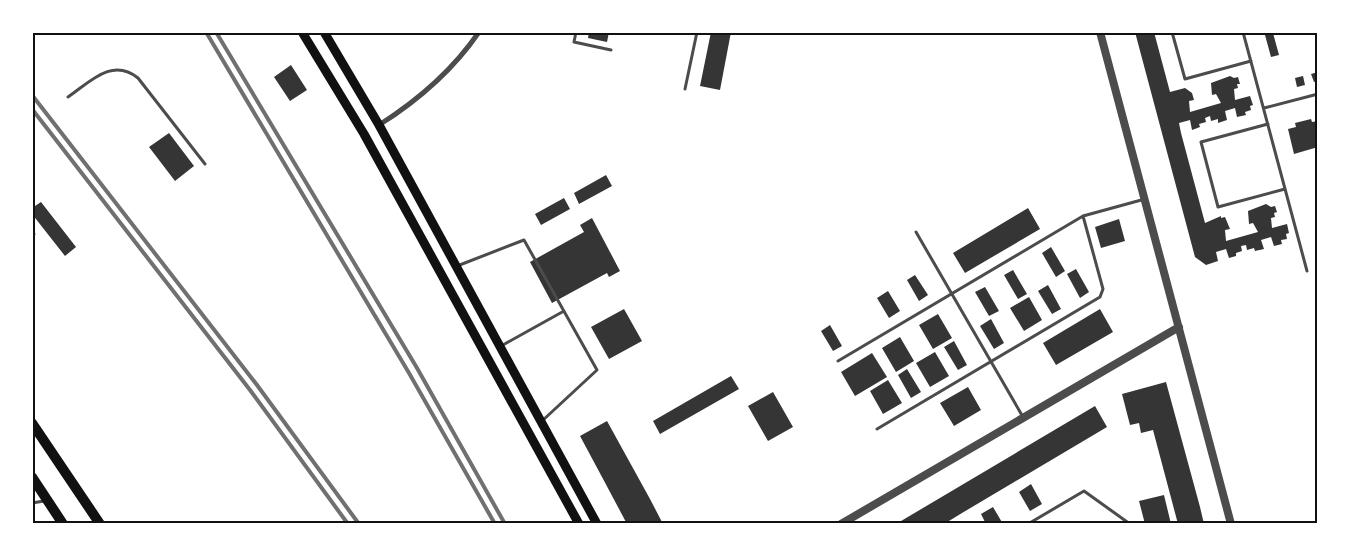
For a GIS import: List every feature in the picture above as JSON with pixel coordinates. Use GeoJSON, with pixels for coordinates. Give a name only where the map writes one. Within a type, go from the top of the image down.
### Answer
{"type":"FeatureCollection","features":[{"type":"Feature","properties":{"kind":"main road"},"geometry":{"type":"LineString","coordinates":[[302,32],[364,134],[579,524]]}},
{"type":"Feature","properties":{"kind":"main road"},"geometry":{"type":"LineString","coordinates":[[324,32],[379,125],[597,524]]}},
{"type":"Feature","properties":{"kind":"main road"},"geometry":{"type":"LineString","coordinates":[[32,423],[100,524]]}},
{"type":"Feature","properties":{"kind":"main road"},"geometry":{"type":"LineString","coordinates":[[32,477],[64,524]]}},
{"type":"Feature","properties":{"kind":"street"},"geometry":{"type":"LineString","coordinates":[[379,125],[412,105],[467,49],[479,32]]}},
{"type":"Feature","properties":{"kind":"street"},"geometry":{"type":"LineString","coordinates":[[1100,32],[1231,524]]}},
{"type":"Feature","properties":{"kind":"street"},"geometry":{"type":"LineString","coordinates":[[841,524],[1179,327]]}},
{"type":"Feature","properties":{"kind":"lane"},"geometry":{"type":"LineString","coordinates":[[576,32],[574,42],[611,50]]}},
{"type":"Feature","properties":{"kind":"lane"},"geometry":{"type":"LineString","coordinates":[[685,89],[697,32]]}},
{"type":"Feature","properties":{"kind":"lane"},"geometry":{"type":"LineString","coordinates":[[1172,32],[1185,80],[1251,61]]}},
{"type":"Feature","properties":{"kind":"lane"},"geometry":{"type":"LineString","coordinates":[[1243,32],[1307,271]]}},
{"type":"Feature","properties":{"kind":"lane"},"geometry":{"type":"LineString","coordinates":[[68,97],[106,71],[119,68],[130,72],[138,78],[205,164]]}},
{"type":"Feature","properties":{"kind":"lane"},"geometry":{"type":"LineString","coordinates":[[1264,108],[1318,94]]}},
{"type":"Feature","properties":{"kind":"lane"},"geometry":{"type":"LineString","coordinates":[[1268,124],[1201,142],[1218,207],[1285,189]]}},
{"type":"Feature","properties":{"kind":"lane"},"geometry":{"type":"LineString","coordinates":[[838,361],[1083,216],[1145,199]]}},
{"type":"Feature","properties":{"kind":"lane"},"geometry":{"type":"LineString","coordinates":[[878,429],[1100,297],[1103,289],[1083,216]]}},
{"type":"Feature","properties":{"kind":"lane"},"geometry":{"type":"LineString","coordinates":[[916,232],[1024,417]]}},
{"type":"Feature","properties":{"kind":"lane"},"geometry":{"type":"LineString","coordinates":[[457,266],[524,240],[597,370],[541,421]]}},
{"type":"Feature","properties":{"kind":"lane"},"geometry":{"type":"LineString","coordinates":[[500,346],[564,311]]}},
{"type":"Feature","properties":{"kind":"lane"},"geometry":{"type":"LineString","coordinates":[[1028,524],[1084,491],[1130,524]]}},
{"type":"Feature","properties":{"kind":"lane"},"geometry":{"type":"LineString","coordinates":[[32,503],[49,500]]}},
{"type":"Feature","properties":{"kind":"building"},"geometry":{"type":"Polygon","coordinates":[[[589,32],[609,32],[607,42],[588,38],[589,32]]]}},
{"type":"Feature","properties":{"kind":"building"},"geometry":{"type":"Polygon","coordinates":[[[711,32],[731,32],[720,90],[700,86],[711,32]]]}},
{"type":"Feature","properties":{"kind":"building"},"geometry":{"type":"Polygon","coordinates":[[[1135,32],[1154,32],[1170,92],[1185,88],[1192,93],[1194,100],[1189,101],[1190,112],[1221,103],[1216,94],[1212,95],[1211,83],[1230,76],[1238,77],[1240,84],[1237,84],[1238,88],[1234,89],[1235,100],[1250,96],[1253,105],[1250,106],[1251,110],[1245,112],[1246,115],[1237,117],[1235,108],[1225,111],[1227,120],[1218,123],[1218,119],[1211,121],[1210,116],[1205,118],[1206,122],[1199,124],[1200,127],[1192,130],[1190,120],[1179,123],[1181,133],[1205,223],[1221,216],[1221,218],[1225,217],[1230,229],[1225,230],[1226,241],[1258,232],[1253,223],[1249,224],[1248,211],[1266,204],[1271,207],[1275,206],[1277,212],[1274,213],[1275,217],[1271,218],[1272,228],[1287,224],[1289,233],[1286,234],[1287,239],[1281,240],[1282,244],[1274,246],[1271,237],[1261,240],[1264,249],[1255,251],[1254,248],[1247,250],[1246,245],[1241,246],[1242,251],[1236,253],[1236,256],[1229,258],[1226,249],[1216,252],[1218,261],[1206,265],[1195,257],[1135,32]]]}},
{"type":"Feature","properties":{"kind":"building"},"geometry":{"type":"Polygon","coordinates":[[[1273,33],[1279,55],[1271,57],[1265,35],[1273,33]]]}},
{"type":"Feature","properties":{"kind":"building"},"geometry":{"type":"Polygon","coordinates":[[[291,65],[307,90],[290,101],[274,77],[291,65]]]}},
{"type":"Feature","properties":{"kind":"building"},"geometry":{"type":"Polygon","coordinates":[[[1318,72],[1318,81],[1314,82],[1311,74],[1318,72]]]}},
{"type":"Feature","properties":{"kind":"building"},"geometry":{"type":"Polygon","coordinates":[[[1303,76],[1305,85],[1297,87],[1295,78],[1303,76]]]}},
{"type":"Feature","properties":{"kind":"building"},"geometry":{"type":"Polygon","coordinates":[[[1311,119],[1312,122],[1318,121],[1318,147],[1294,154],[1288,129],[1296,127],[1295,123],[1311,119]]]}},
{"type":"Feature","properties":{"kind":"building"},"geometry":{"type":"Polygon","coordinates":[[[169,133],[194,166],[175,181],[149,147],[169,133]]]}},
{"type":"Feature","properties":{"kind":"building"},"geometry":{"type":"Polygon","coordinates":[[[606,175],[612,186],[579,204],[574,193],[606,175]]]}},
{"type":"Feature","properties":{"kind":"building"},"geometry":{"type":"Polygon","coordinates":[[[564,198],[570,209],[541,225],[535,214],[564,198]]]}},
{"type":"Feature","properties":{"kind":"building"},"geometry":{"type":"Polygon","coordinates":[[[41,202],[76,247],[65,256],[32,214],[32,208],[41,202]]]}},
{"type":"Feature","properties":{"kind":"building"},"geometry":{"type":"Polygon","coordinates":[[[1028,208],[1040,229],[965,273],[953,253],[1028,208]]]}},
{"type":"Feature","properties":{"kind":"building"},"geometry":{"type":"Polygon","coordinates":[[[592,218],[620,271],[609,277],[607,273],[552,303],[530,262],[584,232],[580,225],[592,218]]]}},
{"type":"Feature","properties":{"kind":"building"},"geometry":{"type":"Polygon","coordinates":[[[1119,219],[1125,241],[1101,248],[1095,227],[1119,219]]]}},
{"type":"Feature","properties":{"kind":"building"},"geometry":{"type":"Polygon","coordinates":[[[1051,247],[1065,271],[1056,277],[1042,253],[1051,247]]]}},
{"type":"Feature","properties":{"kind":"building"},"geometry":{"type":"Polygon","coordinates":[[[1076,269],[1089,292],[1080,298],[1067,274],[1076,269]]]}},
{"type":"Feature","properties":{"kind":"building"},"geometry":{"type":"Polygon","coordinates":[[[1013,270],[1027,294],[1018,299],[1004,275],[1013,270]]]}},
{"type":"Feature","properties":{"kind":"building"},"geometry":{"type":"Polygon","coordinates":[[[915,275],[928,295],[919,301],[907,280],[915,275]]]}},
{"type":"Feature","properties":{"kind":"building"},"geometry":{"type":"Polygon","coordinates":[[[1048,285],[1061,309],[1052,314],[1038,291],[1048,285]]]}},
{"type":"Feature","properties":{"kind":"building"},"geometry":{"type":"Polygon","coordinates":[[[985,287],[999,311],[989,316],[975,292],[985,287]]]}},
{"type":"Feature","properties":{"kind":"building"},"geometry":{"type":"Polygon","coordinates":[[[888,291],[900,311],[889,318],[877,298],[888,291]]]}},
{"type":"Feature","properties":{"kind":"building"},"geometry":{"type":"Polygon","coordinates":[[[1029,297],[1042,320],[1024,331],[1010,308],[1029,297]]]}},
{"type":"Feature","properties":{"kind":"building"},"geometry":{"type":"Polygon","coordinates":[[[624,309],[642,341],[609,359],[591,327],[624,309]]]}},
{"type":"Feature","properties":{"kind":"building"},"geometry":{"type":"Polygon","coordinates":[[[1100,309],[1113,332],[1056,365],[1043,343],[1100,309]]]}},
{"type":"Feature","properties":{"kind":"building"},"geometry":{"type":"Polygon","coordinates":[[[938,314],[952,338],[933,349],[919,325],[938,314]]]}},
{"type":"Feature","properties":{"kind":"building"},"geometry":{"type":"Polygon","coordinates":[[[991,319],[1004,343],[994,349],[980,326],[991,319]]]}},
{"type":"Feature","properties":{"kind":"building"},"geometry":{"type":"Polygon","coordinates":[[[830,325],[842,346],[833,351],[821,331],[830,325]]]}},
{"type":"Feature","properties":{"kind":"building"},"geometry":{"type":"Polygon","coordinates":[[[900,337],[914,361],[896,372],[882,348],[900,337]]]}},
{"type":"Feature","properties":{"kind":"building"},"geometry":{"type":"Polygon","coordinates":[[[954,341],[967,365],[958,370],[944,347],[954,341]]]}},
{"type":"Feature","properties":{"kind":"building"},"geometry":{"type":"Polygon","coordinates":[[[935,352],[949,376],[930,387],[916,363],[935,352]]]}},
{"type":"Feature","properties":{"kind":"building"},"geometry":{"type":"Polygon","coordinates":[[[872,353],[887,377],[855,396],[841,372],[872,353]]]}},
{"type":"Feature","properties":{"kind":"building"},"geometry":{"type":"Polygon","coordinates":[[[907,369],[921,392],[911,398],[898,375],[907,369]]]}},
{"type":"Feature","properties":{"kind":"building"},"geometry":{"type":"Polygon","coordinates":[[[731,376],[739,389],[660,434],[653,421],[731,376]]]}},
{"type":"Feature","properties":{"kind":"building"},"geometry":{"type":"Polygon","coordinates":[[[888,380],[902,403],[883,414],[870,391],[888,380]]]}},
{"type":"Feature","properties":{"kind":"building"},"geometry":{"type":"Polygon","coordinates":[[[1166,382],[1204,524],[1178,524],[1153,430],[1141,433],[1139,423],[1130,425],[1122,394],[1166,382]]]}},
{"type":"Feature","properties":{"kind":"building"},"geometry":{"type":"Polygon","coordinates":[[[968,387],[981,410],[954,426],[940,403],[968,387]]]}},
{"type":"Feature","properties":{"kind":"building"},"geometry":{"type":"Polygon","coordinates":[[[773,392],[793,427],[768,441],[748,406],[773,392]]]}},
{"type":"Feature","properties":{"kind":"building"},"geometry":{"type":"Polygon","coordinates":[[[1095,406],[1107,427],[944,524],[896,524],[1095,406]]]}},
{"type":"Feature","properties":{"kind":"building"},"geometry":{"type":"Polygon","coordinates":[[[607,421],[663,524],[627,524],[580,436],[607,421]]]}},
{"type":"Feature","properties":{"kind":"building"},"geometry":{"type":"Polygon","coordinates":[[[1031,484],[1042,504],[1030,511],[1019,492],[1031,484]]]}},
{"type":"Feature","properties":{"kind":"building"},"geometry":{"type":"Polygon","coordinates":[[[1164,495],[1171,524],[1145,524],[1139,501],[1164,495]]]}},
{"type":"Feature","properties":{"kind":"building"},"geometry":{"type":"Polygon","coordinates":[[[993,507],[1003,524],[986,524],[981,514],[993,507]]]}},
{"type":"Feature","properties":{"kind":"railway"},"geometry":{"type":"LineString","coordinates":[[206,32],[409,373],[495,524]]}},
{"type":"Feature","properties":{"kind":"railway"},"geometry":{"type":"LineString","coordinates":[[216,32],[417,368],[505,524]]}},
{"type":"Feature","properties":{"kind":"railway"},"geometry":{"type":"LineString","coordinates":[[32,95],[257,385],[359,524]]}},
{"type":"Feature","properties":{"kind":"railway"},"geometry":{"type":"LineString","coordinates":[[32,109],[250,390],[348,524]]}}]}
